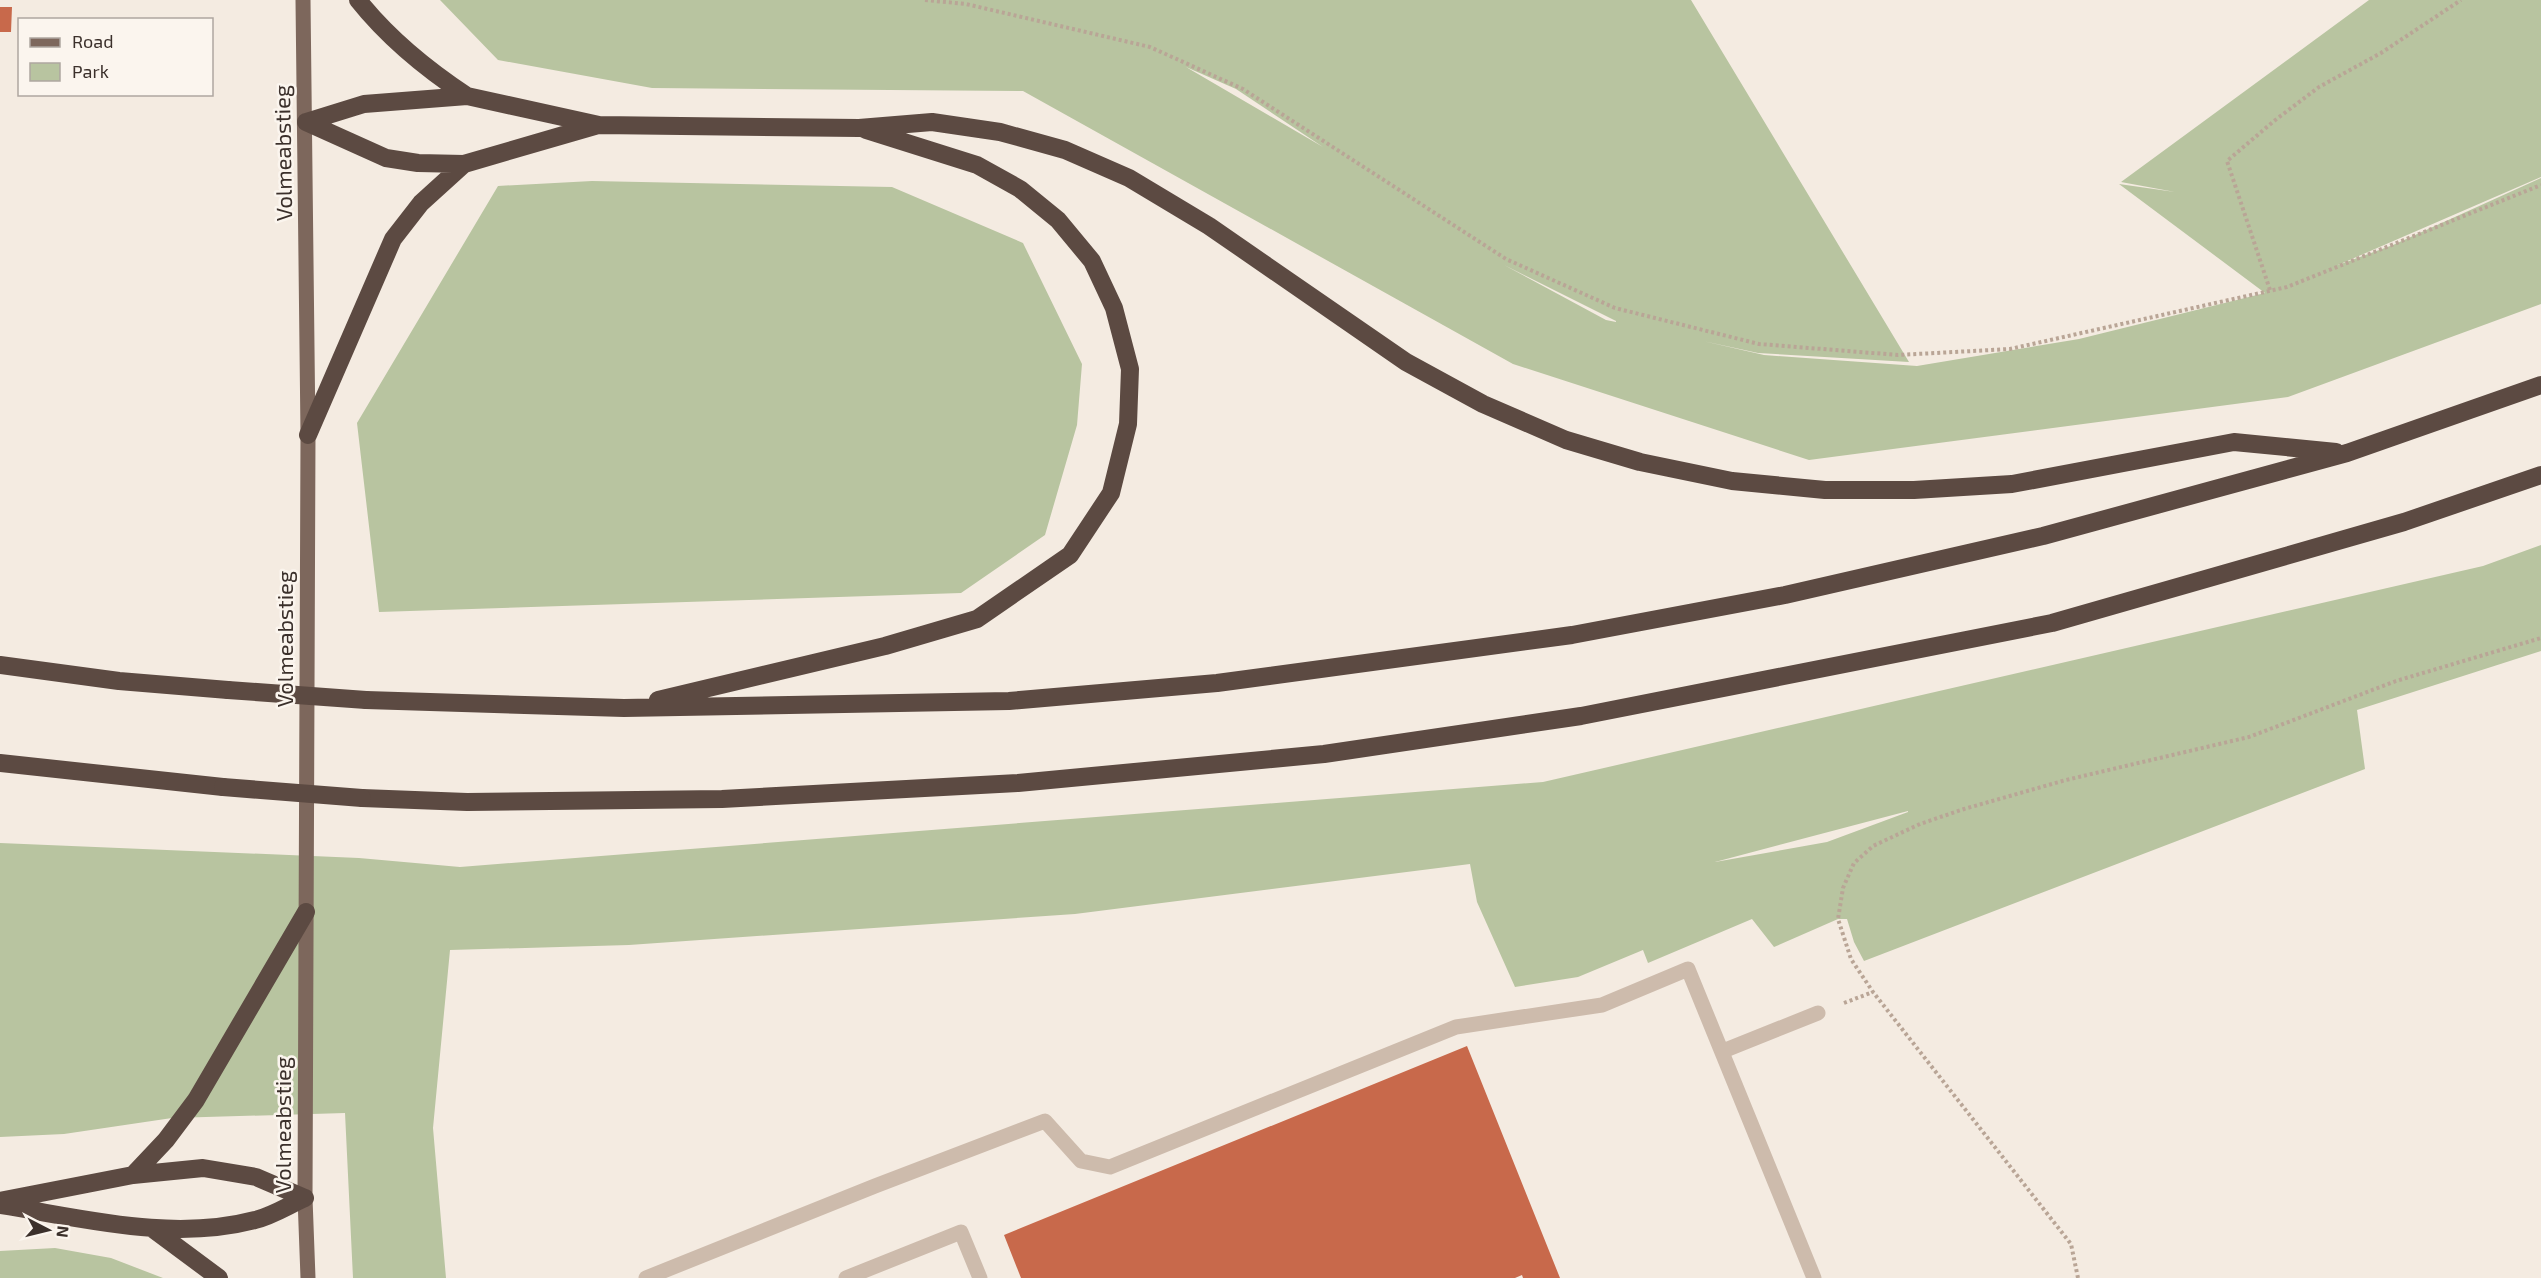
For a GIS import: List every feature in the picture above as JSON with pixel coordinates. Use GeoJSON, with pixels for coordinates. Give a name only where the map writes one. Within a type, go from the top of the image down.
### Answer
{"type":"FeatureCollection","features":[{"type":"Feature","properties":{"kind":"highway"},"geometry":{"type":"LineString","coordinates":[[358,0],[372,18],[422,66],[467,96]]}},
{"type":"Feature","properties":{"kind":"highway"},"geometry":{"type":"LineString","coordinates":[[306,122],[364,104],[467,96],[599,125],[859,128],[932,122],[1000,132],[1065,150],[1129,178],[1209,226],[1406,362],[1483,404],[1566,440],[1640,462],[1732,481],[1825,490],[1914,490],[2012,484],[2234,442],[2347,453]]}},
{"type":"Feature","properties":{"kind":"highway"},"geometry":{"type":"LineString","coordinates":[[306,122],[386,158],[418,163],[464,164],[599,125]]}},
{"type":"Feature","properties":{"kind":"highway"},"geometry":{"type":"LineString","coordinates":[[624,708],[885,646],[977,619],[1070,555],[1111,493],[1128,423],[1130,369],[1114,308],[1092,261],[1058,220],[1020,189],[977,165],[859,128]]}},
{"type":"Feature","properties":{"kind":"highway"},"geometry":{"type":"LineString","coordinates":[[308,435],[393,239],[421,203],[464,164]]}},
{"type":"Feature","properties":{"kind":"highway"},"geometry":{"type":"LineString","coordinates":[[0,665],[119,681],[366,700],[624,708],[1009,701],[1217,683],[1572,635],[1785,595],[2043,536],[2347,453],[2541,385]]}},
{"type":"Feature","properties":{"kind":"highway"},"geometry":{"type":"LineString","coordinates":[[0,763],[223,787],[362,798],[467,802],[722,799],[1018,783],[1347,751],[1581,716],[2052,623],[2404,522],[2541,475]]}},
{"type":"Feature","properties":{"kind":"highway"},"geometry":{"type":"LineString","coordinates":[[134,1174],[166,1140],[196,1100],[306,912]]}},
{"type":"Feature","properties":{"kind":"highway"},"geometry":{"type":"LineString","coordinates":[[0,1203],[134,1174],[203,1168],[256,1177],[305,1198]]}},
{"type":"Feature","properties":{"kind":"highway"},"geometry":{"type":"LineString","coordinates":[[0,1203],[153,1229],[209,1228],[256,1220],[305,1198]]}},
{"type":"Feature","properties":{"kind":"highway"},"geometry":{"type":"LineString","coordinates":[[153,1229],[219,1278]]}},
{"type":"Feature","properties":{"kind":"main road","name":"Volmeabstieg"},"geometry":{"type":"LineString","coordinates":[[303,0],[308,435],[305,1198],[308,1278]]}},
{"type":"Feature","properties":{"kind":"lane"},"geometry":{"type":"LineString","coordinates":[[646,1278],[1045,1121],[1081,1161],[1110,1167],[1456,1027],[1602,1005],[1688,969],[1814,1278]]}},
{"type":"Feature","properties":{"kind":"lane"},"geometry":{"type":"LineString","coordinates":[[1723,1051],[1818,1013]]}},
{"type":"Feature","properties":{"kind":"lane"},"geometry":{"type":"LineString","coordinates":[[846,1278],[961,1232],[980,1278]]}},
{"type":"Feature","properties":{"kind":"path"},"geometry":{"type":"LineString","coordinates":[[925,0],[966,4],[1150,47],[1243,89],[1506,259],[1615,308],[1759,344],[1898,355],[2010,349],[2287,287],[2541,185]]}},
{"type":"Feature","properties":{"kind":"path"},"geometry":{"type":"LineString","coordinates":[[2270,290],[2227,161],[2274,120],[2319,87],[2380,53],[2461,0]]}},
{"type":"Feature","properties":{"kind":"path"},"geometry":{"type":"LineString","coordinates":[[2078,1278],[2071,1244],[1873,993],[1851,959],[1838,919],[1843,888],[1854,863],[1873,846],[1920,824],[1964,809],[2066,780],[2249,737],[2396,681],[2541,638]]}},
{"type":"Feature","properties":{"kind":"green space"},"geometry":{"type":"Polygon","coordinates":[[[440,0],[1691,0],[1909,362],[1758,353],[1703,341],[1764,355],[1917,366],[2079,339],[2265,293],[2119,184],[2175,192],[2121,182],[2369,0],[2541,0],[2541,177],[2338,265],[2393,245],[2541,178],[2541,304],[2288,397],[1809,460],[1513,364],[1023,91],[652,88],[498,60],[440,0]],[[1186,67],[1323,147],[1236,89],[1186,67]],[[1504,265],[1606,320],[1616,322],[1616,321],[1504,265]]]}},
{"type":"Feature","properties":{"kind":"green space"},"geometry":{"type":"Polygon","coordinates":[[[592,181],[892,187],[1023,243],[1082,364],[1077,425],[1045,535],[961,593],[379,612],[357,423],[498,186],[592,181]]]}},
{"type":"Feature","properties":{"kind":"green space"},"geometry":{"type":"Polygon","coordinates":[[[2541,545],[2541,651],[2357,710],[2365,769],[1864,961],[1854,942],[1847,919],[1838,919],[1774,947],[1752,919],[1648,963],[1643,950],[1578,977],[1515,987],[1477,902],[1470,864],[1075,914],[629,945],[450,950],[433,1128],[446,1278],[353,1278],[345,1113],[172,1118],[64,1134],[0,1137],[0,843],[359,858],[460,867],[1543,782],[2483,566],[2541,545]],[[1908,811],[1715,862],[1827,842],[1908,811]]]}},
{"type":"Feature","properties":{"kind":"green space"},"geometry":{"type":"Polygon","coordinates":[[[55,1248],[111,1258],[163,1278],[0,1278],[0,1251],[55,1248]]]}},
{"type":"Feature","properties":{"kind":"building"},"geometry":{"type":"Polygon","coordinates":[[[0,7],[12,7],[11,32],[0,32],[0,7]]]}},
{"type":"Feature","properties":{"kind":"building"},"geometry":{"type":"Polygon","coordinates":[[[1467,1046],[1560,1278],[1523,1278],[1522,1275],[1515,1278],[1021,1278],[1004,1235],[1467,1046]]]}}]}
